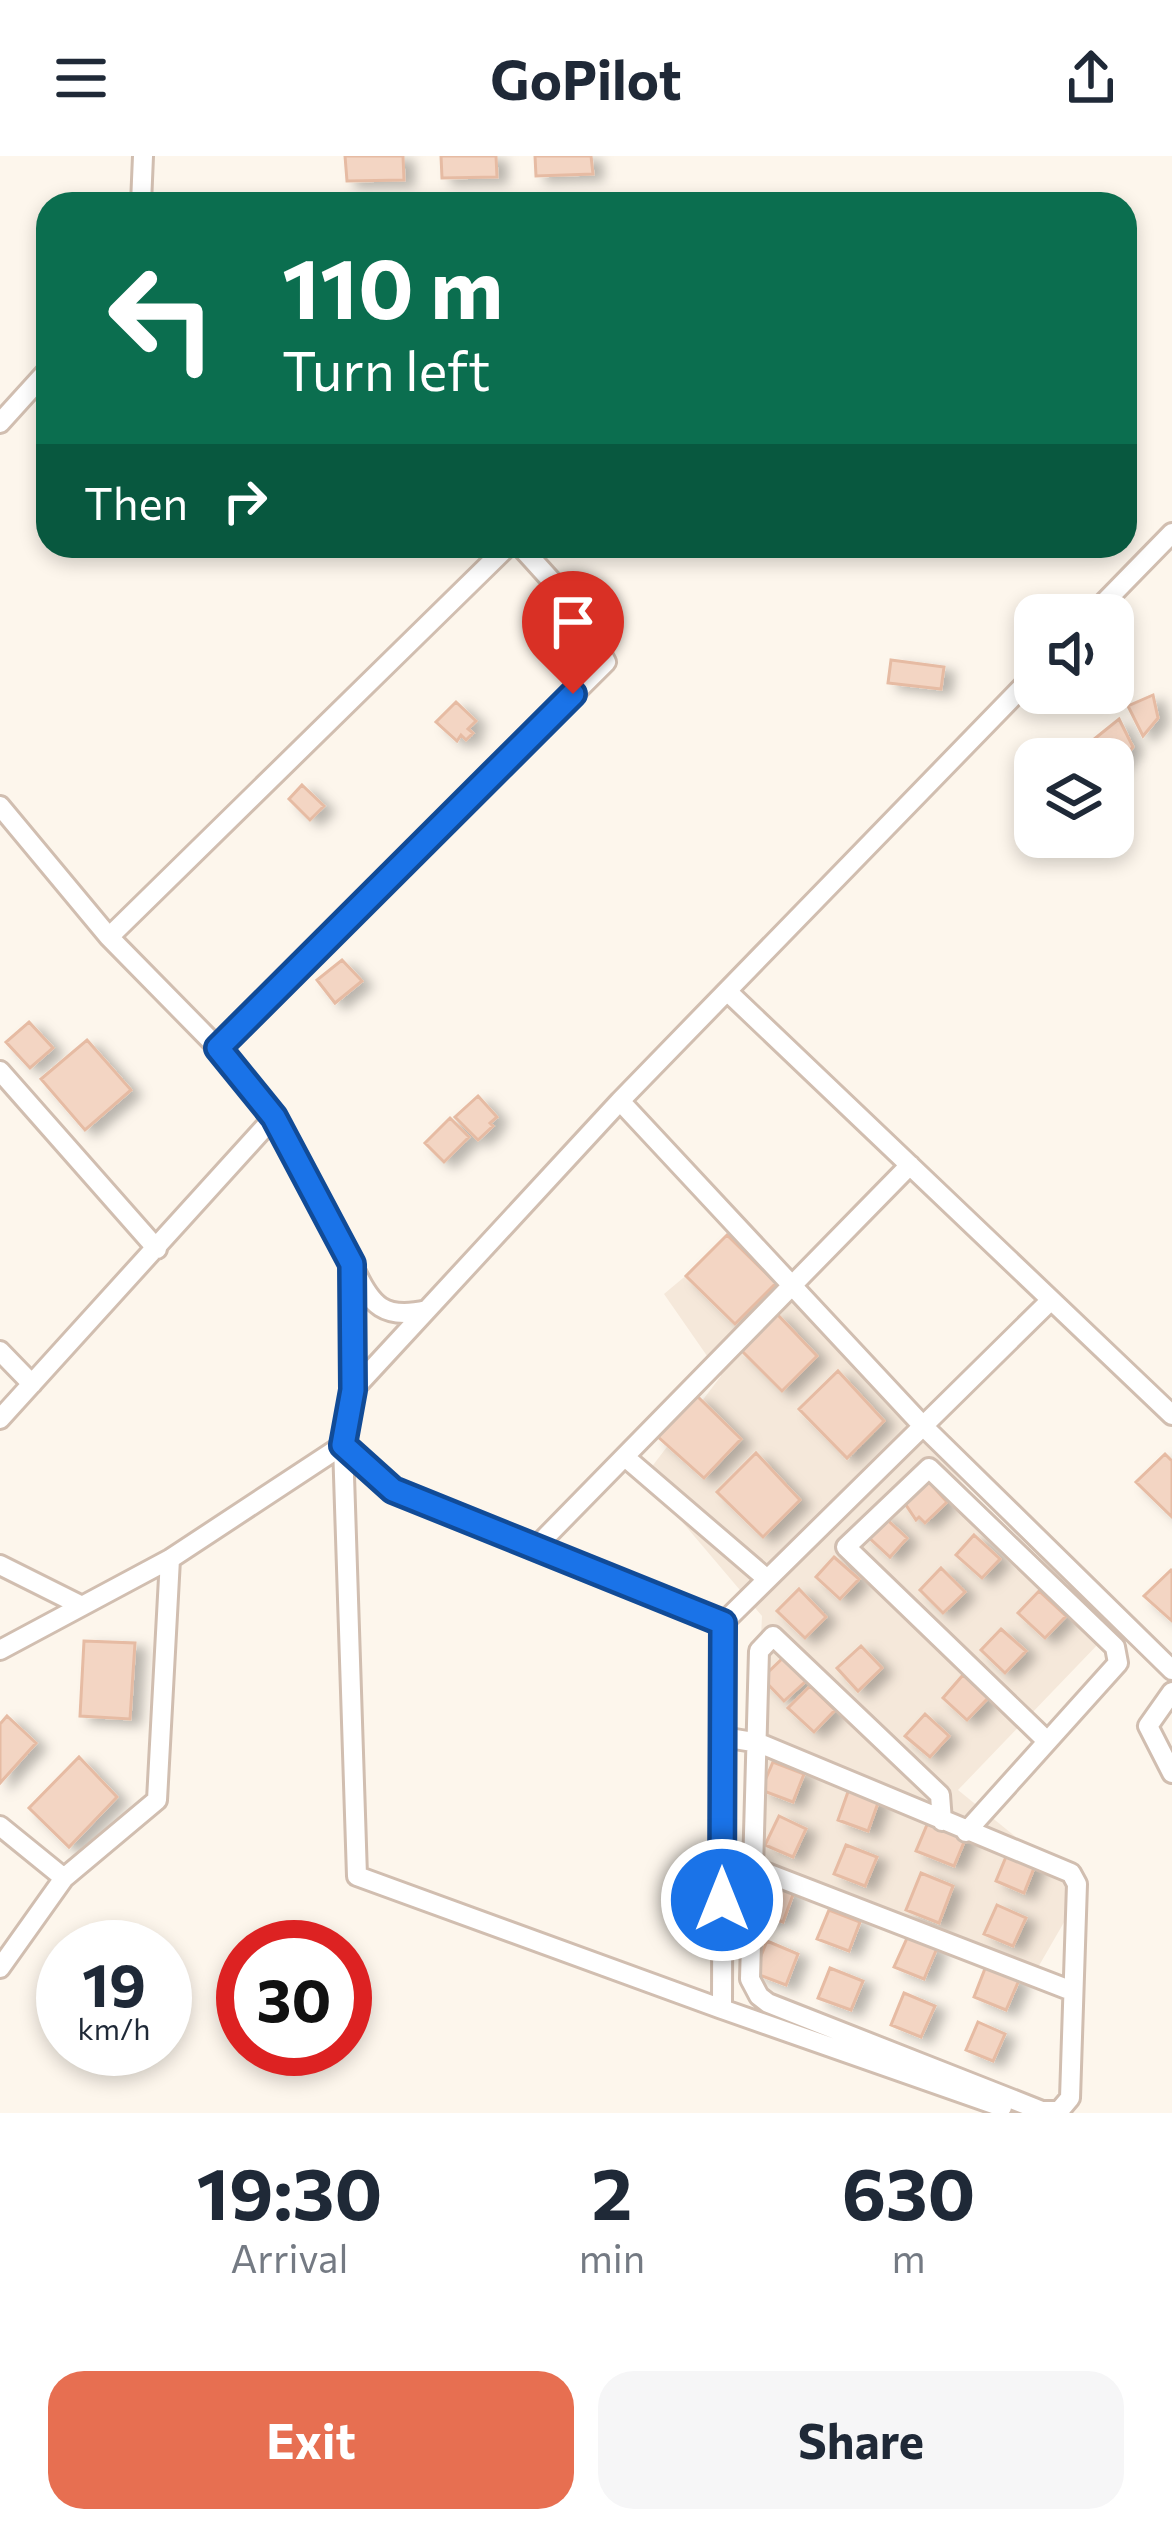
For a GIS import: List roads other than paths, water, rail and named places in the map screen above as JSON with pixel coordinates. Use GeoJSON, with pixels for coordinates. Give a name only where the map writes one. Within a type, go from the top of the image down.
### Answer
{"type":"FeatureCollection","features":[{"type":"Feature","properties":{"kind":"street"},"geometry":{"type":"LineString","coordinates":[[142,192],[143,156]]}},
{"type":"Feature","properties":{"kind":"street"},"geometry":{"type":"LineString","coordinates":[[0,423],[36,383]]}},
{"type":"Feature","properties":{"kind":"street"},"geometry":{"type":"LineString","coordinates":[[1112,594],[1172,533]]}},
{"type":"Feature","properties":{"kind":"street"},"geometry":{"type":"LineString","coordinates":[[109,937],[496,558]]}},
{"type":"Feature","properties":{"kind":"street"},"geometry":{"type":"LineString","coordinates":[[218,1048],[606,662],[579,610],[531,558]]}},
{"type":"Feature","properties":{"kind":"street"},"geometry":{"type":"LineString","coordinates":[[353,1390],[620,1101],[1014,696]]}},
{"type":"Feature","properties":{"kind":"street"},"geometry":{"type":"LineString","coordinates":[[0,806],[109,937],[218,1048],[274,1117],[375,1305],[401,1316],[427,1310]]}},
{"type":"Feature","properties":{"kind":"street"},"geometry":{"type":"LineString","coordinates":[[727,992],[1172,1415]]}},
{"type":"Feature","properties":{"kind":"street"},"geometry":{"type":"LineString","coordinates":[[0,1071],[157,1249]]}},
{"type":"Feature","properties":{"kind":"street"},"geometry":{"type":"LineString","coordinates":[[620,1101],[923,1426],[1172,1670]]}},
{"type":"Feature","properties":{"kind":"street"},"geometry":{"type":"LineString","coordinates":[[0,1419],[274,1117]]}},
{"type":"Feature","properties":{"kind":"street"},"geometry":{"type":"LineString","coordinates":[[534,1549],[910,1166]]}},
{"type":"Feature","properties":{"kind":"street"},"geometry":{"type":"LineString","coordinates":[[352,1264],[353,1390],[343,1445],[357,1876],[1018,2113]]}},
{"type":"Feature","properties":{"kind":"street"},"geometry":{"type":"LineString","coordinates":[[722,2009],[723,1623],[1051,1300]]}},
{"type":"Feature","properties":{"kind":"street"},"geometry":{"type":"LineString","coordinates":[[0,1351],[32,1384]]}},
{"type":"Feature","properties":{"kind":"street"},"geometry":{"type":"LineString","coordinates":[[343,1445],[393,1490],[723,1623]]}},
{"type":"Feature","properties":{"kind":"street"},"geometry":{"type":"LineString","coordinates":[[0,1650],[170,1559],[343,1445]]}},
{"type":"Feature","properties":{"kind":"street"},"geometry":{"type":"LineString","coordinates":[[625,1457],[767,1579]]}},
{"type":"Feature","properties":{"kind":"street"},"geometry":{"type":"LineString","coordinates":[[966,1832],[1118,1664],[1118,1652],[928,1468],[847,1547],[1047,1741]]}},
{"type":"Feature","properties":{"kind":"street"},"geometry":{"type":"LineString","coordinates":[[0,1968],[64,1878],[157,1799],[170,1559]]}},
{"type":"Feature","properties":{"kind":"street"},"geometry":{"type":"LineString","coordinates":[[0,1565],[82,1606]]}},
{"type":"Feature","properties":{"kind":"street"},"geometry":{"type":"LineString","coordinates":[[723,1737],[759,1743],[966,1832],[1066,1870],[1075,1878],[1070,2098],[1059,2110],[1042,2110],[759,1996],[750,1979],[752,1808],[759,1743],[759,1651],[773,1636],[940,1795],[942,1821]]}},
{"type":"Feature","properties":{"kind":"street"},"geometry":{"type":"LineString","coordinates":[[1172,1692],[1148,1726],[1172,1773]]}},
{"type":"Feature","properties":{"kind":"street"},"geometry":{"type":"LineString","coordinates":[[0,1826],[64,1878]]}},
{"type":"Feature","properties":{"kind":"street"},"geometry":{"type":"LineString","coordinates":[[754,1868],[1072,1991]]}}]}
